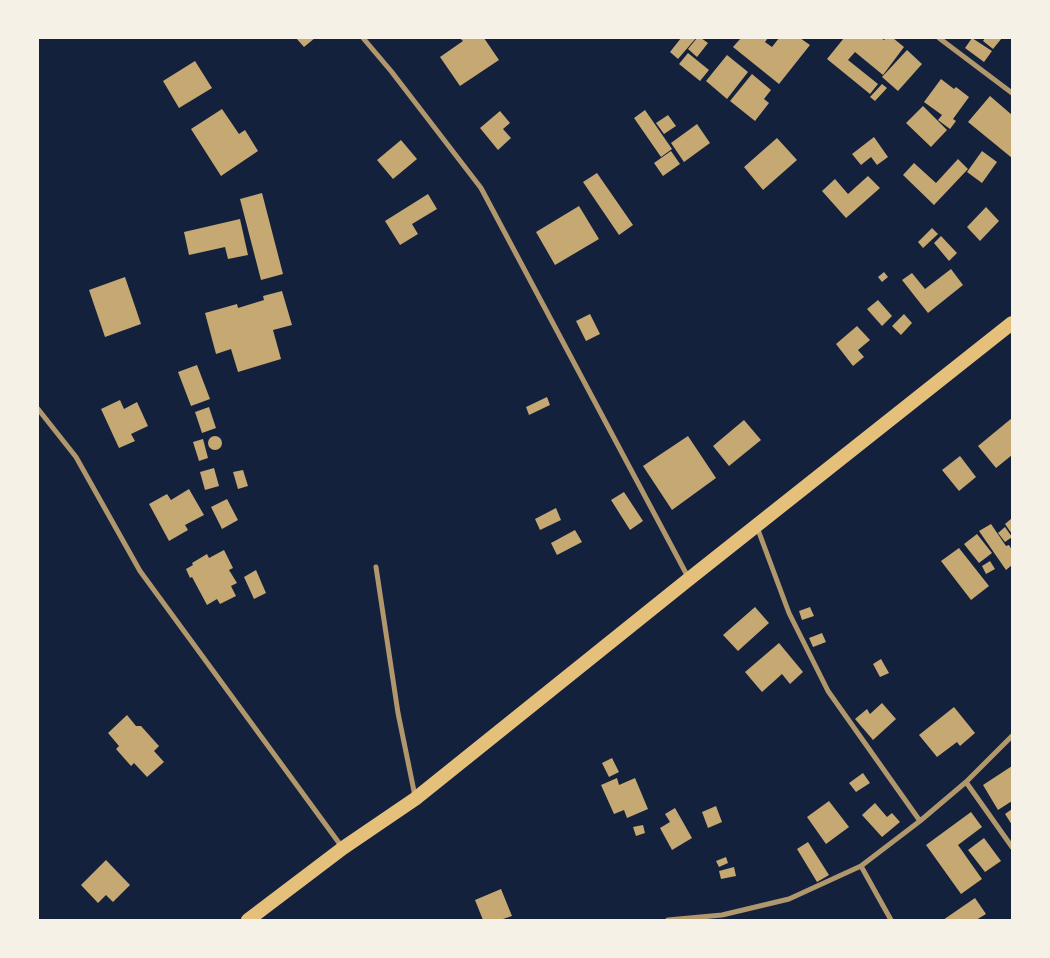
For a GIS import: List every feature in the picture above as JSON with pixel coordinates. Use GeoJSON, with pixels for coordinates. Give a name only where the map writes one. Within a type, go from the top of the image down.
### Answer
{"type":"FeatureCollection","features":[{"type":"Feature","properties":{"kind":"highway"},"geometry":{"type":"LineString","coordinates":[[248,920],[344,848],[415,798],[1012,323]]}},
{"type":"Feature","properties":{"kind":"street"},"geometry":{"type":"LineString","coordinates":[[363,38],[392,71],[481,188],[689,579]]}},
{"type":"Feature","properties":{"kind":"street"},"geometry":{"type":"LineString","coordinates":[[938,38],[1012,93]]}},
{"type":"Feature","properties":{"kind":"street"},"geometry":{"type":"LineString","coordinates":[[38,409],[76,457],[140,571],[344,848]]}},
{"type":"Feature","properties":{"kind":"street"},"geometry":{"type":"LineString","coordinates":[[757,526],[789,613],[828,691],[920,821]]}},
{"type":"Feature","properties":{"kind":"street"},"geometry":{"type":"LineString","coordinates":[[376,567],[398,713],[415,798]]}},
{"type":"Feature","properties":{"kind":"street"},"geometry":{"type":"LineString","coordinates":[[668,920],[722,915],[789,899],[861,866],[920,821],[966,782],[1012,736]]}},
{"type":"Feature","properties":{"kind":"street"},"geometry":{"type":"LineString","coordinates":[[966,782],[1012,847]]}},
{"type":"Feature","properties":{"kind":"street"},"geometry":{"type":"LineString","coordinates":[[861,866],[891,920]]}},
{"type":"Feature","properties":{"kind":"building"},"geometry":{"type":"Polygon","coordinates":[[[296,38],[315,38],[304,47],[296,38]]]}},
{"type":"Feature","properties":{"kind":"building"},"geometry":{"type":"Polygon","coordinates":[[[460,38],[484,38],[499,60],[460,86],[440,57],[463,41],[460,38]]]}},
{"type":"Feature","properties":{"kind":"building"},"geometry":{"type":"Polygon","coordinates":[[[681,38],[696,38],[678,59],[670,52],[681,38]]]}},
{"type":"Feature","properties":{"kind":"building"},"geometry":{"type":"Polygon","coordinates":[[[697,38],[701,38],[708,43],[697,57],[688,49],[697,38]]]}},
{"type":"Feature","properties":{"kind":"building"},"geometry":{"type":"Polygon","coordinates":[[[741,38],[768,38],[765,42],[772,47],[779,38],[800,38],[810,45],[779,84],[733,47],[741,38]]]}},
{"type":"Feature","properties":{"kind":"building"},"geometry":{"type":"Polygon","coordinates":[[[844,38],[881,38],[884,40],[886,38],[893,38],[904,47],[883,75],[855,52],[848,60],[878,84],[870,94],[827,59],[844,38]]]}},
{"type":"Feature","properties":{"kind":"building"},"geometry":{"type":"Polygon","coordinates":[[[972,38],[992,51],[984,62],[965,48],[972,38]]]}},
{"type":"Feature","properties":{"kind":"building"},"geometry":{"type":"Polygon","coordinates":[[[985,38],[1002,38],[993,49],[983,41],[985,38]]]}},
{"type":"Feature","properties":{"kind":"building"},"geometry":{"type":"Polygon","coordinates":[[[907,50],[922,64],[898,91],[882,77],[907,50]]]}},
{"type":"Feature","properties":{"kind":"building"},"geometry":{"type":"Polygon","coordinates":[[[688,53],[709,70],[700,81],[679,64],[688,53]]]}},
{"type":"Feature","properties":{"kind":"building"},"geometry":{"type":"Polygon","coordinates":[[[727,55],[748,72],[727,99],[706,81],[727,55]]]}},
{"type":"Feature","properties":{"kind":"building"},"geometry":{"type":"Polygon","coordinates":[[[195,61],[212,88],[179,108],[163,81],[195,61]]]}},
{"type":"Feature","properties":{"kind":"building"},"geometry":{"type":"Polygon","coordinates":[[[752,74],[771,90],[764,99],[769,103],[755,121],[730,101],[752,74]]]}},
{"type":"Feature","properties":{"kind":"building"},"geometry":{"type":"Polygon","coordinates":[[[941,79],[969,97],[953,119],[956,121],[950,129],[938,120],[942,115],[924,102],[941,79]]]}},
{"type":"Feature","properties":{"kind":"building"},"geometry":{"type":"Polygon","coordinates":[[[882,84],[887,88],[875,101],[870,97],[882,84]]]}},
{"type":"Feature","properties":{"kind":"building"},"geometry":{"type":"Polygon","coordinates":[[[990,96],[1012,115],[1012,158],[968,122],[990,96]]]}},
{"type":"Feature","properties":{"kind":"building"},"geometry":{"type":"Polygon","coordinates":[[[923,106],[947,130],[931,147],[906,123],[923,106]]]}},
{"type":"Feature","properties":{"kind":"building"},"geometry":{"type":"Polygon","coordinates":[[[222,109],[239,134],[245,130],[258,151],[221,176],[191,129],[222,109]]]}},
{"type":"Feature","properties":{"kind":"building"},"geometry":{"type":"Polygon","coordinates":[[[645,110],[672,149],[661,157],[634,118],[645,110]]]}},
{"type":"Feature","properties":{"kind":"building"},"geometry":{"type":"Polygon","coordinates":[[[500,111],[510,123],[503,129],[511,138],[498,150],[480,128],[500,111]]]}},
{"type":"Feature","properties":{"kind":"building"},"geometry":{"type":"Polygon","coordinates":[[[668,115],[676,126],[664,134],[656,123],[668,115]]]}},
{"type":"Feature","properties":{"kind":"building"},"geometry":{"type":"Polygon","coordinates":[[[697,124],[710,143],[684,162],[671,143],[697,124]]]}},
{"type":"Feature","properties":{"kind":"building"},"geometry":{"type":"Polygon","coordinates":[[[874,137],[888,157],[877,165],[871,157],[861,165],[852,154],[874,137]]]}},
{"type":"Feature","properties":{"kind":"building"},"geometry":{"type":"Polygon","coordinates":[[[777,138],[797,160],[763,190],[744,167],[777,138]]]}},
{"type":"Feature","properties":{"kind":"building"},"geometry":{"type":"Polygon","coordinates":[[[401,140],[417,159],[393,179],[377,160],[401,140]]]}},
{"type":"Feature","properties":{"kind":"building"},"geometry":{"type":"Polygon","coordinates":[[[671,151],[680,164],[663,176],[654,163],[671,151]]]}},
{"type":"Feature","properties":{"kind":"building"},"geometry":{"type":"Polygon","coordinates":[[[982,151],[997,162],[982,183],[967,172],[982,151]]]}},
{"type":"Feature","properties":{"kind":"building"},"geometry":{"type":"Polygon","coordinates":[[[958,159],[968,169],[934,205],[903,175],[914,163],[936,183],[958,159]]]}},
{"type":"Feature","properties":{"kind":"building"},"geometry":{"type":"Polygon","coordinates":[[[597,173],[633,225],[619,235],[583,182],[597,173]]]}},
{"type":"Feature","properties":{"kind":"building"},"geometry":{"type":"Polygon","coordinates":[[[868,176],[880,188],[846,218],[822,191],[835,179],[848,194],[868,176]]]}},
{"type":"Feature","properties":{"kind":"building"},"geometry":{"type":"Polygon","coordinates":[[[262,193],[283,274],[261,280],[240,199],[262,193]]]}},
{"type":"Feature","properties":{"kind":"building"},"geometry":{"type":"Polygon","coordinates":[[[428,194],[437,209],[412,224],[418,234],[400,245],[385,221],[428,194]]]}},
{"type":"Feature","properties":{"kind":"building"},"geometry":{"type":"Polygon","coordinates":[[[579,206],[599,239],[555,265],[536,232],[579,206]]]}},
{"type":"Feature","properties":{"kind":"building"},"geometry":{"type":"Polygon","coordinates":[[[986,207],[999,221],[980,241],[967,227],[986,207]]]}},
{"type":"Feature","properties":{"kind":"building"},"geometry":{"type":"Polygon","coordinates":[[[240,219],[248,255],[228,259],[225,247],[189,255],[184,232],[240,219]]]}},
{"type":"Feature","properties":{"kind":"building"},"geometry":{"type":"Polygon","coordinates":[[[932,228],[938,234],[923,248],[918,242],[932,228]]]}},
{"type":"Feature","properties":{"kind":"building"},"geometry":{"type":"Polygon","coordinates":[[[941,236],[957,253],[949,261],[934,243],[941,236]]]}},
{"type":"Feature","properties":{"kind":"building"},"geometry":{"type":"Polygon","coordinates":[[[951,269],[963,285],[928,313],[902,280],[912,273],[925,289],[951,269]]]}},
{"type":"Feature","properties":{"kind":"building"},"geometry":{"type":"Polygon","coordinates":[[[884,272],[888,277],[882,282],[878,277],[884,272]]]}},
{"type":"Feature","properties":{"kind":"building"},"geometry":{"type":"Polygon","coordinates":[[[125,277],[141,324],[105,337],[89,290],[125,277]]]}},
{"type":"Feature","properties":{"kind":"building"},"geometry":{"type":"Polygon","coordinates":[[[282,291],[292,325],[273,330],[281,359],[238,372],[231,349],[216,354],[205,313],[237,304],[238,308],[264,300],[263,296],[282,291]]]}},
{"type":"Feature","properties":{"kind":"building"},"geometry":{"type":"Polygon","coordinates":[[[878,300],[892,316],[882,326],[867,309],[878,300]]]}},
{"type":"Feature","properties":{"kind":"building"},"geometry":{"type":"Polygon","coordinates":[[[590,314],[600,334],[586,341],[576,321],[590,314]]]}},
{"type":"Feature","properties":{"kind":"building"},"geometry":{"type":"Polygon","coordinates":[[[904,314],[912,323],[901,335],[892,326],[904,314]]]}},
{"type":"Feature","properties":{"kind":"building"},"geometry":{"type":"Polygon","coordinates":[[[857,326],[870,340],[858,350],[864,357],[853,366],[836,344],[857,326]]]}},
{"type":"Feature","properties":{"kind":"building"},"geometry":{"type":"Polygon","coordinates":[[[197,365],[210,399],[191,406],[178,372],[197,365]]]}},
{"type":"Feature","properties":{"kind":"building"},"geometry":{"type":"Polygon","coordinates":[[[547,397],[550,405],[529,415],[526,407],[547,397]]]}},
{"type":"Feature","properties":{"kind":"building"},"geometry":{"type":"Polygon","coordinates":[[[120,400],[124,409],[137,402],[148,426],[131,434],[135,441],[119,448],[101,409],[120,400]]]}},
{"type":"Feature","properties":{"kind":"building"},"geometry":{"type":"Polygon","coordinates":[[[209,407],[216,428],[202,433],[195,412],[209,407]]]}},
{"type":"Feature","properties":{"kind":"building"},"geometry":{"type":"Polygon","coordinates":[[[1012,418],[1012,455],[996,468],[978,446],[1012,418]]]}},
{"type":"Feature","properties":{"kind":"building"},"geometry":{"type":"Polygon","coordinates":[[[744,420],[761,440],[729,466],[713,446],[744,420]]]}},
{"type":"Feature","properties":{"kind":"building"},"geometry":{"type":"Polygon","coordinates":[[[215,436],[220,438],[222,443],[220,448],[215,450],[210,448],[208,443],[210,438],[215,436]]]}},
{"type":"Feature","properties":{"kind":"building"},"geometry":{"type":"Polygon","coordinates":[[[688,436],[716,478],[672,510],[643,466],[688,436]]]}},
{"type":"Feature","properties":{"kind":"building"},"geometry":{"type":"Polygon","coordinates":[[[203,439],[208,458],[199,461],[193,442],[203,439]]]}},
{"type":"Feature","properties":{"kind":"building"},"geometry":{"type":"Polygon","coordinates":[[[960,456],[976,477],[959,491],[942,470],[960,456]]]}},
{"type":"Feature","properties":{"kind":"building"},"geometry":{"type":"Polygon","coordinates":[[[214,468],[219,486],[205,490],[200,472],[214,468]]]}},
{"type":"Feature","properties":{"kind":"building"},"geometry":{"type":"Polygon","coordinates":[[[243,470],[248,486],[238,489],[233,472],[243,470]]]}},
{"type":"Feature","properties":{"kind":"building"},"geometry":{"type":"Polygon","coordinates":[[[189,489],[204,515],[185,525],[188,530],[169,541],[149,504],[167,494],[171,500],[189,489]]]}},
{"type":"Feature","properties":{"kind":"building"},"geometry":{"type":"Polygon","coordinates":[[[624,492],[643,521],[630,530],[611,500],[624,492]]]}},
{"type":"Feature","properties":{"kind":"building"},"geometry":{"type":"Polygon","coordinates":[[[227,499],[238,520],[222,529],[211,507],[227,499]]]}},
{"type":"Feature","properties":{"kind":"building"},"geometry":{"type":"Polygon","coordinates":[[[556,508],[561,520],[540,530],[535,519],[556,508]]]}},
{"type":"Feature","properties":{"kind":"building"},"geometry":{"type":"Polygon","coordinates":[[[1012,518],[1012,534],[1005,524],[1012,518]]]}},
{"type":"Feature","properties":{"kind":"building"},"geometry":{"type":"Polygon","coordinates":[[[991,524],[1006,546],[1009,545],[1012,550],[1012,565],[1006,570],[979,531],[991,524]]]}},
{"type":"Feature","properties":{"kind":"building"},"geometry":{"type":"Polygon","coordinates":[[[1005,527],[1012,537],[1005,542],[998,533],[1005,527]]]}},
{"type":"Feature","properties":{"kind":"building"},"geometry":{"type":"Polygon","coordinates":[[[575,530],[582,542],[557,555],[551,543],[575,530]]]}},
{"type":"Feature","properties":{"kind":"building"},"geometry":{"type":"Polygon","coordinates":[[[977,534],[992,553],[979,563],[964,544],[977,534]]]}},
{"type":"Feature","properties":{"kind":"building"},"geometry":{"type":"Polygon","coordinates":[[[959,548],[989,586],[971,600],[941,561],[959,548]]]}},
{"type":"Feature","properties":{"kind":"building"},"geometry":{"type":"Polygon","coordinates":[[[224,550],[233,568],[229,570],[237,583],[231,586],[236,596],[220,604],[217,599],[207,605],[186,569],[207,554],[209,558],[224,550]]]}},
{"type":"Feature","properties":{"kind":"building"},"geometry":{"type":"Polygon","coordinates":[[[990,561],[995,569],[986,574],[982,566],[990,561]]]}},
{"type":"Feature","properties":{"kind":"building"},"geometry":{"type":"Polygon","coordinates":[[[256,570],[266,593],[254,599],[244,577],[256,570]]]}},
{"type":"Feature","properties":{"kind":"building"},"geometry":{"type":"Polygon","coordinates":[[[755,607],[769,623],[738,651],[723,635],[755,607]]]}},
{"type":"Feature","properties":{"kind":"building"},"geometry":{"type":"Polygon","coordinates":[[[810,607],[814,616],[802,620],[799,611],[810,607]]]}},
{"type":"Feature","properties":{"kind":"building"},"geometry":{"type":"Polygon","coordinates":[[[822,633],[826,642],[813,647],[809,638],[822,633]]]}},
{"type":"Feature","properties":{"kind":"building"},"geometry":{"type":"Polygon","coordinates":[[[779,643],[803,672],[790,684],[782,674],[762,692],[745,672],[779,643]]]}},
{"type":"Feature","properties":{"kind":"building"},"geometry":{"type":"Polygon","coordinates":[[[881,659],[889,673],[880,677],[873,664],[881,659]]]}},
{"type":"Feature","properties":{"kind":"building"},"geometry":{"type":"Polygon","coordinates":[[[882,703],[896,719],[873,740],[855,719],[867,709],[870,714],[882,703]]]}},
{"type":"Feature","properties":{"kind":"building"},"geometry":{"type":"Polygon","coordinates":[[[954,707],[975,733],[960,746],[957,742],[937,757],[919,735],[954,707]]]}},
{"type":"Feature","properties":{"kind":"building"},"geometry":{"type":"Polygon","coordinates":[[[127,715],[136,726],[141,726],[159,746],[154,751],[164,762],[147,777],[134,763],[131,766],[116,749],[119,746],[108,733],[127,715]]]}},
{"type":"Feature","properties":{"kind":"building"},"geometry":{"type":"Polygon","coordinates":[[[612,758],[619,772],[609,777],[602,763],[612,758]]]}},
{"type":"Feature","properties":{"kind":"building"},"geometry":{"type":"Polygon","coordinates":[[[1012,766],[1012,801],[998,810],[983,785],[1012,766]]]}},
{"type":"Feature","properties":{"kind":"building"},"geometry":{"type":"Polygon","coordinates":[[[863,773],[870,783],[856,792],[849,783],[863,773]]]}},
{"type":"Feature","properties":{"kind":"building"},"geometry":{"type":"Polygon","coordinates":[[[617,778],[619,785],[635,778],[648,809],[627,818],[624,810],[614,814],[601,785],[617,778]]]}},
{"type":"Feature","properties":{"kind":"building"},"geometry":{"type":"Polygon","coordinates":[[[829,801],[849,827],[826,844],[807,817],[829,801]]]}},
{"type":"Feature","properties":{"kind":"building"},"geometry":{"type":"Polygon","coordinates":[[[875,803],[887,817],[892,813],[900,822],[882,837],[862,815],[875,803]]]}},
{"type":"Feature","properties":{"kind":"building"},"geometry":{"type":"Polygon","coordinates":[[[716,806],[722,822],[708,828],[702,812],[716,806]]]}},
{"type":"Feature","properties":{"kind":"building"},"geometry":{"type":"Polygon","coordinates":[[[675,808],[692,838],[672,850],[660,828],[670,822],[665,814],[675,808]]]}},
{"type":"Feature","properties":{"kind":"building"},"geometry":{"type":"Polygon","coordinates":[[[1012,809],[1012,825],[1005,814],[1012,809]]]}},
{"type":"Feature","properties":{"kind":"building"},"geometry":{"type":"Polygon","coordinates":[[[971,812],[982,827],[958,845],[982,879],[961,894],[926,845],[971,812]]]}},
{"type":"Feature","properties":{"kind":"building"},"geometry":{"type":"Polygon","coordinates":[[[643,825],[645,833],[636,836],[633,827],[643,825]]]}},
{"type":"Feature","properties":{"kind":"building"},"geometry":{"type":"Polygon","coordinates":[[[984,838],[1001,861],[985,872],[968,850],[984,838]]]}},
{"type":"Feature","properties":{"kind":"building"},"geometry":{"type":"Polygon","coordinates":[[[808,842],[829,875],[817,882],[797,849],[808,842]]]}},
{"type":"Feature","properties":{"kind":"building"},"geometry":{"type":"Polygon","coordinates":[[[726,857],[728,863],[719,867],[716,861],[726,857]]]}},
{"type":"Feature","properties":{"kind":"building"},"geometry":{"type":"Polygon","coordinates":[[[106,860],[130,885],[113,902],[106,895],[98,903],[81,885],[106,860]]]}},
{"type":"Feature","properties":{"kind":"building"},"geometry":{"type":"Polygon","coordinates":[[[734,867],[736,876],[721,879],[719,871],[734,867]]]}},
{"type":"Feature","properties":{"kind":"building"},"geometry":{"type":"Polygon","coordinates":[[[501,889],[512,916],[500,920],[483,920],[475,900],[501,889]]]}},
{"type":"Feature","properties":{"kind":"building"},"geometry":{"type":"Polygon","coordinates":[[[975,898],[986,914],[976,920],[943,920],[975,898]]]}}]}
